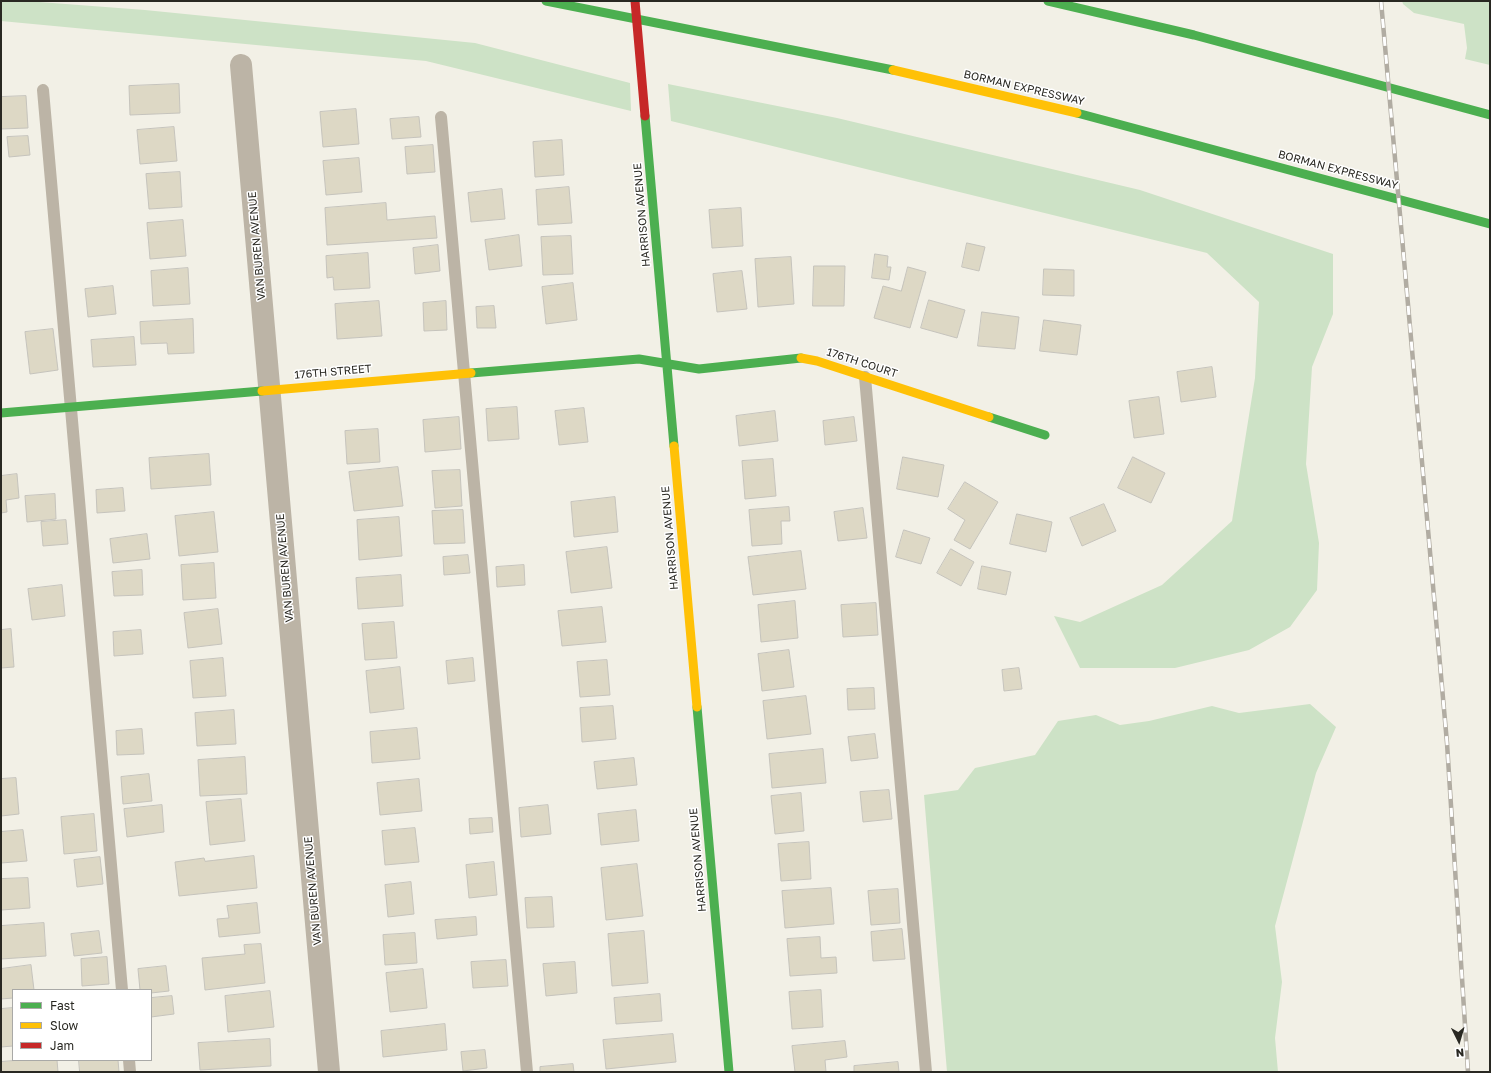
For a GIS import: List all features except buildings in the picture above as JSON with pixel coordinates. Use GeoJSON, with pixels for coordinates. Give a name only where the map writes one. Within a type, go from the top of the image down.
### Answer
{"type":"FeatureCollection","features":[{"type":"Feature","properties":{"kind":"main road","name":"BORMAN EXPRESSWAY"},"geometry":{"type":"LineString","coordinates":[[546,1],[747,39],[901,72],[1070,111],[1490,224]]}},
{"type":"Feature","properties":{"kind":"main road","name":"HARRISON AVENUE"},"geometry":{"type":"LineString","coordinates":[[634,1],[729,1072]]}},
{"type":"Feature","properties":{"kind":"main road"},"geometry":{"type":"LineString","coordinates":[[1048,1],[1194,35],[1490,115]]}},
{"type":"Feature","properties":{"kind":"main road","name":"176TH COURT"},"geometry":{"type":"LineString","coordinates":[[667,363],[699,369],[786,358],[802,358],[817,361],[1045,435]]}},
{"type":"Feature","properties":{"kind":"main road","name":"176TH STREET"},"geometry":{"type":"LineString","coordinates":[[1,413],[639,360],[667,363]]}},
{"type":"Feature","properties":{"kind":"street","name":"VAN BUREN AVENUE"},"geometry":{"type":"LineString","coordinates":[[241,65],[329,1072]]}},
{"type":"Feature","properties":{"kind":"lane"},"geometry":{"type":"LineString","coordinates":[[43,90],[122,989]]}},
{"type":"Feature","properties":{"kind":"lane"},"geometry":{"type":"LineString","coordinates":[[441,117],[527,1072]]}},
{"type":"Feature","properties":{"kind":"lane"},"geometry":{"type":"LineString","coordinates":[[865,377],[926,1072]]}},
{"type":"Feature","properties":{"kind":"lane"},"geometry":{"type":"LineString","coordinates":[[128,1061],[130,1072]]}},
{"type":"Feature","properties":{"kind":"green space"},"geometry":{"type":"Polygon","coordinates":[[[1,1],[26,1],[145,10],[475,43],[630,83],[631,111],[426,61],[1,21],[1,1]]]}},
{"type":"Feature","properties":{"kind":"green space"},"geometry":{"type":"Polygon","coordinates":[[[1402,1],[1490,1],[1490,65],[1465,59],[1467,48],[1464,24],[1414,13],[1403,4],[1402,1]]]}},
{"type":"Feature","properties":{"kind":"green space"},"geometry":{"type":"Polygon","coordinates":[[[668,84],[837,118],[1140,190],[1333,254],[1333,314],[1312,367],[1306,464],[1319,543],[1317,590],[1290,627],[1249,650],[1175,668],[1080,668],[1054,616],[1080,622],[1162,585],[1232,521],[1255,378],[1259,302],[1207,253],[671,121],[668,84]]]}},
{"type":"Feature","properties":{"kind":"green space"},"geometry":{"type":"Polygon","coordinates":[[[1310,704],[1336,727],[1316,773],[1275,926],[1282,982],[1275,1038],[1278,1072],[947,1072],[924,795],[958,790],[975,768],[1035,755],[1058,721],[1096,715],[1120,725],[1149,721],[1212,706],[1239,713],[1310,704]]]}},
{"type":"Feature","properties":{"kind":"railway"},"geometry":{"type":"LineString","coordinates":[[1381,1],[1447,743],[1468,1072]]}},
{"type":"Feature","properties":{"kind":"traffic: fast"},"geometry":{"type":"LineString","coordinates":[[546,1],[893,70]]}},
{"type":"Feature","properties":{"kind":"traffic: fast"},"geometry":{"type":"LineString","coordinates":[[1048,1],[1194,35],[1490,115]]}},
{"type":"Feature","properties":{"kind":"traffic: fast"},"geometry":{"type":"LineString","coordinates":[[1077,113],[1490,224]]}},
{"type":"Feature","properties":{"kind":"traffic: fast"},"geometry":{"type":"LineString","coordinates":[[645,116],[674,446]]}},
{"type":"Feature","properties":{"kind":"traffic: fast"},"geometry":{"type":"LineString","coordinates":[[471,373],[639,359],[699,369],[801,358]]}},
{"type":"Feature","properties":{"kind":"traffic: fast"},"geometry":{"type":"LineString","coordinates":[[1,413],[262,391]]}},
{"type":"Feature","properties":{"kind":"traffic: fast"},"geometry":{"type":"LineString","coordinates":[[989,417],[1045,435]]}},
{"type":"Feature","properties":{"kind":"traffic: fast"},"geometry":{"type":"LineString","coordinates":[[697,707],[729,1072]]}},
{"type":"Feature","properties":{"kind":"traffic: slow"},"geometry":{"type":"LineString","coordinates":[[893,70],[1077,113]]}},
{"type":"Feature","properties":{"kind":"traffic: slow"},"geometry":{"type":"LineString","coordinates":[[801,358],[817,361],[989,417]]}},
{"type":"Feature","properties":{"kind":"traffic: slow"},"geometry":{"type":"LineString","coordinates":[[262,391],[471,373]]}},
{"type":"Feature","properties":{"kind":"traffic: slow"},"geometry":{"type":"LineString","coordinates":[[674,446],[697,707]]}},
{"type":"Feature","properties":{"kind":"traffic: jam"},"geometry":{"type":"LineString","coordinates":[[635,1],[645,116]]}}]}
